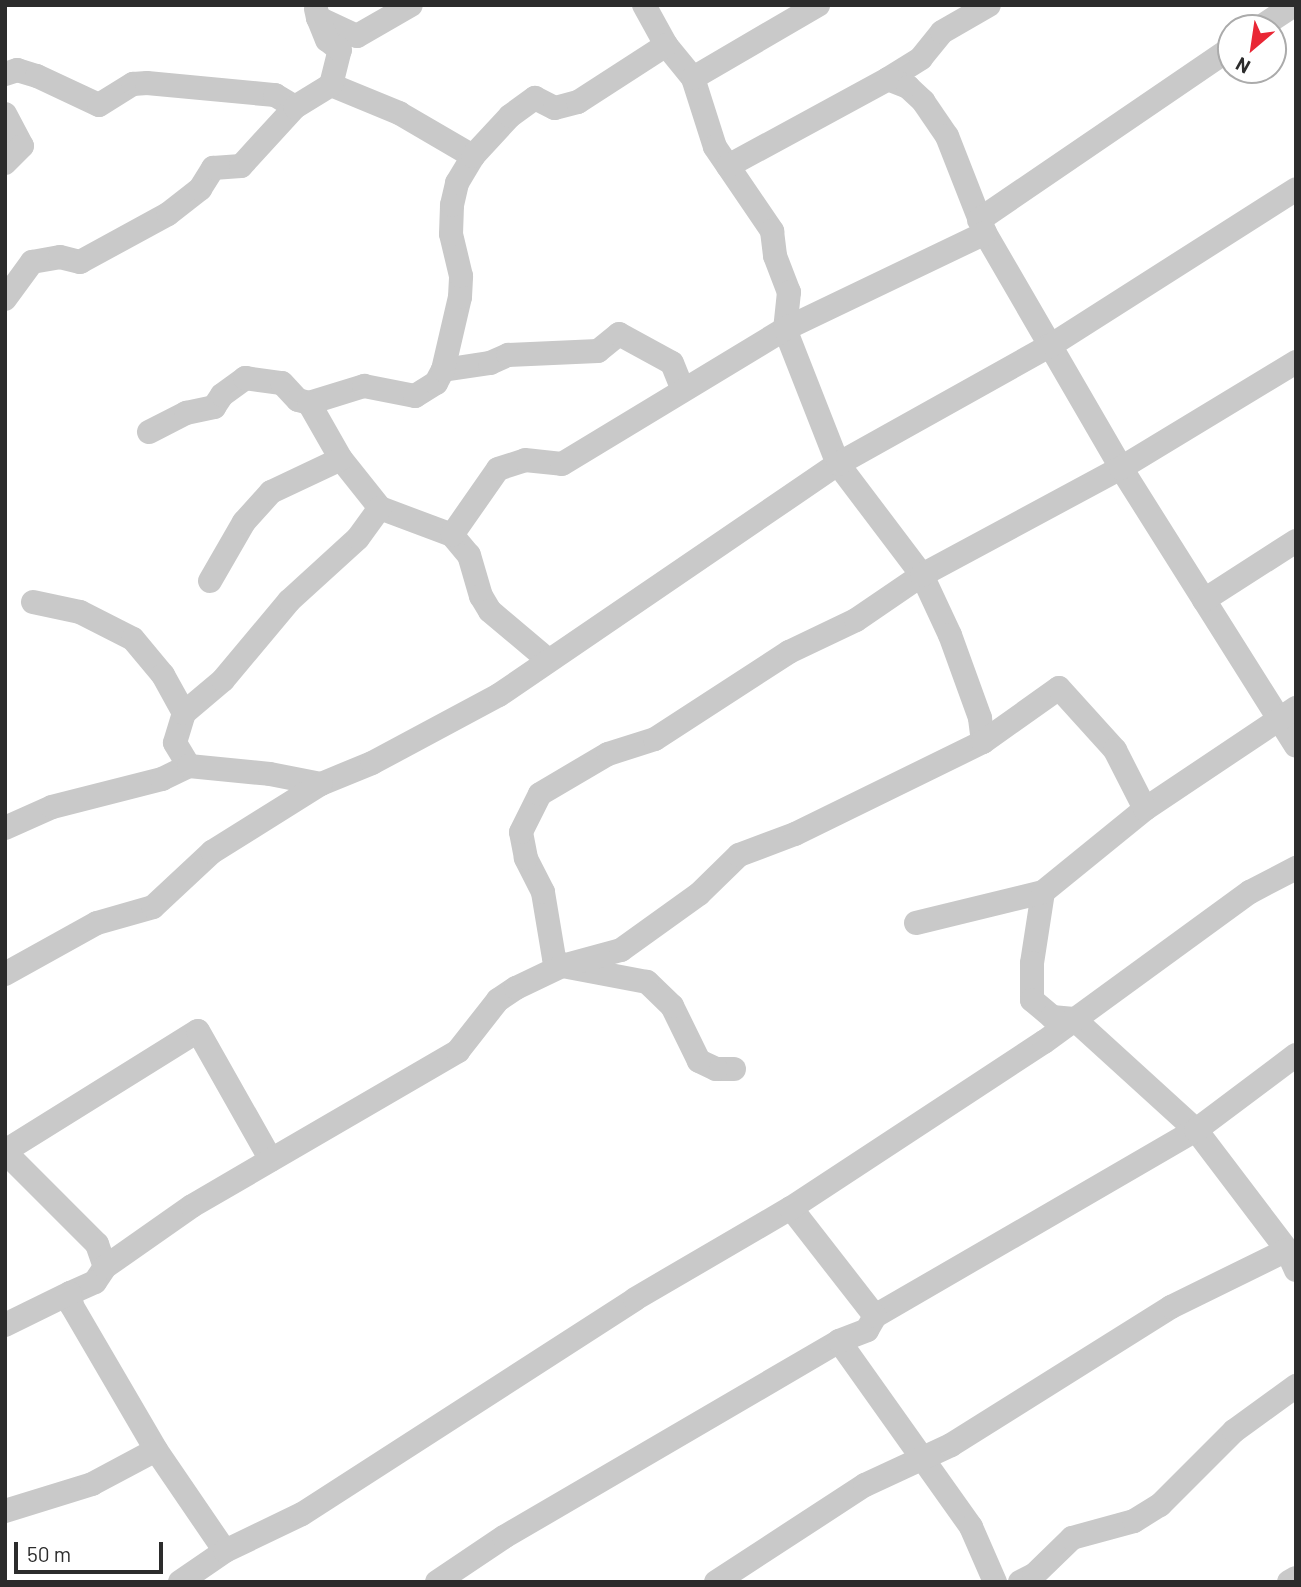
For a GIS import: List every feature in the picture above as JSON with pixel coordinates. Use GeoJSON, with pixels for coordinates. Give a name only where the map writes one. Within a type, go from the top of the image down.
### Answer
{"type":"FeatureCollection","features":[{"type":"Feature","properties":{"kind":"street"},"geometry":{"type":"LineString","coordinates":[[317,12],[357,36],[411,5]]}},
{"type":"Feature","properties":{"kind":"street"},"geometry":{"type":"LineString","coordinates":[[644,5],[666,45],[693,78],[715,147],[772,231],[775,256],[789,292],[785,329],[838,464],[922,575],[950,635],[980,718],[983,742]]}},
{"type":"Feature","properties":{"kind":"street"},"geometry":{"type":"LineString","coordinates":[[693,78],[818,5]]}},
{"type":"Feature","properties":{"kind":"street"},"geometry":{"type":"LineString","coordinates":[[728,166],[921,58],[942,32],[983,6]]}},
{"type":"Feature","properties":{"kind":"street"},"geometry":{"type":"LineString","coordinates":[[5,299],[32,262],[52,257],[80,262],[168,214],[200,189],[213,168],[241,166],[295,107],[331,85],[340,51],[327,40],[317,12]]}},
{"type":"Feature","properties":{"kind":"street"},"geometry":{"type":"LineString","coordinates":[[149,432],[186,413],[214,407],[222,395],[245,378],[273,379],[298,400],[309,403],[364,386],[415,396],[436,383],[443,370],[461,276],[450,234],[452,205],[457,183],[473,156],[510,116],[535,98],[555,108],[578,102],[666,45]]}},
{"type":"Feature","properties":{"kind":"street"},"geometry":{"type":"LineString","coordinates":[[452,535],[498,469],[524,460],[562,464],[682,388],[785,329],[982,227],[1217,58]]}},
{"type":"Feature","properties":{"kind":"street"},"geometry":{"type":"LineString","coordinates":[[5,75],[17,70],[37,76],[99,105],[133,84],[147,83],[275,95],[295,107]]}},
{"type":"Feature","properties":{"kind":"street"},"geometry":{"type":"LineString","coordinates":[[887,79],[908,86],[947,136],[982,227],[1053,344],[1122,468],[1204,600],[1287,714],[1296,746]]}},
{"type":"Feature","properties":{"kind":"street"},"geometry":{"type":"LineString","coordinates":[[331,85],[399,113],[473,156]]}},
{"type":"Feature","properties":{"kind":"street"},"geometry":{"type":"LineString","coordinates":[[5,114],[22,146],[5,163]]}},
{"type":"Feature","properties":{"kind":"street"},"geometry":{"type":"LineString","coordinates":[[5,974],[97,923],[153,907],[212,852],[321,784],[372,763],[499,695],[547,659],[838,464],[1053,344],[1296,190]]}},
{"type":"Feature","properties":{"kind":"street"},"geometry":{"type":"LineString","coordinates":[[443,370],[490,363],[508,355],[598,351],[619,334],[672,363],[682,388]]}},
{"type":"Feature","properties":{"kind":"street"},"geometry":{"type":"LineString","coordinates":[[734,1069],[716,1069],[699,1061],[672,1006],[647,982],[562,966],[554,958],[543,892],[526,858],[521,832],[540,794],[608,754],[655,739],[789,652],[856,620],[922,575],[1122,468],[1296,362]]}},
{"type":"Feature","properties":{"kind":"street"},"geometry":{"type":"LineString","coordinates":[[309,403],[341,459],[380,508],[452,535],[469,555],[481,596],[490,611],[547,659]]}},
{"type":"Feature","properties":{"kind":"street"},"geometry":{"type":"LineString","coordinates":[[210,581],[244,523],[271,492],[341,459]]}},
{"type":"Feature","properties":{"kind":"street"},"geometry":{"type":"LineString","coordinates":[[188,766],[175,743],[184,713],[223,680],[289,601],[358,538],[380,508]]}},
{"type":"Feature","properties":{"kind":"street"},"geometry":{"type":"LineString","coordinates":[[1204,600],[1296,541]]}},
{"type":"Feature","properties":{"kind":"street"},"geometry":{"type":"LineString","coordinates":[[33,602],[80,612],[133,639],[163,675],[184,713]]}},
{"type":"Feature","properties":{"kind":"street"},"geometry":{"type":"LineString","coordinates":[[5,1325],[95,1282],[105,1267],[192,1206],[458,1051],[498,1000],[562,966],[621,950],[699,894],[739,855],[795,834],[983,742],[1059,688],[1115,750],[1144,809]]}},
{"type":"Feature","properties":{"kind":"street"},"geometry":{"type":"LineString","coordinates":[[916,923],[1043,892],[1144,809],[1287,714]]}},
{"type":"Feature","properties":{"kind":"street"},"geometry":{"type":"LineString","coordinates":[[5,828],[52,807],[162,779],[188,766],[321,784]]}},
{"type":"Feature","properties":{"kind":"street"},"geometry":{"type":"LineString","coordinates":[[180,1582],[225,1551],[302,1514],[635,1299],[791,1208],[1074,1019],[1250,892],[1296,868]]}},
{"type":"Feature","properties":{"kind":"street"},"geometry":{"type":"LineString","coordinates":[[716,1582],[865,1485],[951,1445],[1171,1307],[1291,1260],[1196,1130],[1074,1019],[1052,1017],[1032,1000],[1032,963],[1043,892]]}},
{"type":"Feature","properties":{"kind":"street"},"geometry":{"type":"LineString","coordinates":[[105,1267],[97,1244],[5,1152],[198,1031],[271,1160]]}},
{"type":"Feature","properties":{"kind":"street"},"geometry":{"type":"LineString","coordinates":[[437,1582],[504,1537],[839,1341],[867,1329],[875,1316],[1196,1130],[1296,1055]]}},
{"type":"Feature","properties":{"kind":"street"},"geometry":{"type":"LineString","coordinates":[[791,1208],[875,1316]]}},
{"type":"Feature","properties":{"kind":"street"},"geometry":{"type":"LineString","coordinates":[[70,1293],[72,1306],[156,1450],[225,1551]]}},
{"type":"Feature","properties":{"kind":"street"},"geometry":{"type":"LineString","coordinates":[[839,1341],[919,1459],[971,1527],[995,1582]]}},
{"type":"Feature","properties":{"kind":"street"},"geometry":{"type":"LineString","coordinates":[[1020,1582],[1034,1575],[1072,1538],[1134,1521],[1160,1505],[1234,1431],[1296,1386]]}},
{"type":"Feature","properties":{"kind":"street"},"geometry":{"type":"LineString","coordinates":[[5,1511],[92,1484],[156,1450]]}},
{"type":"Feature","properties":{"kind":"street"},"geometry":{"type":"LineString","coordinates":[[1289,1582],[1296,1578]]}}]}
